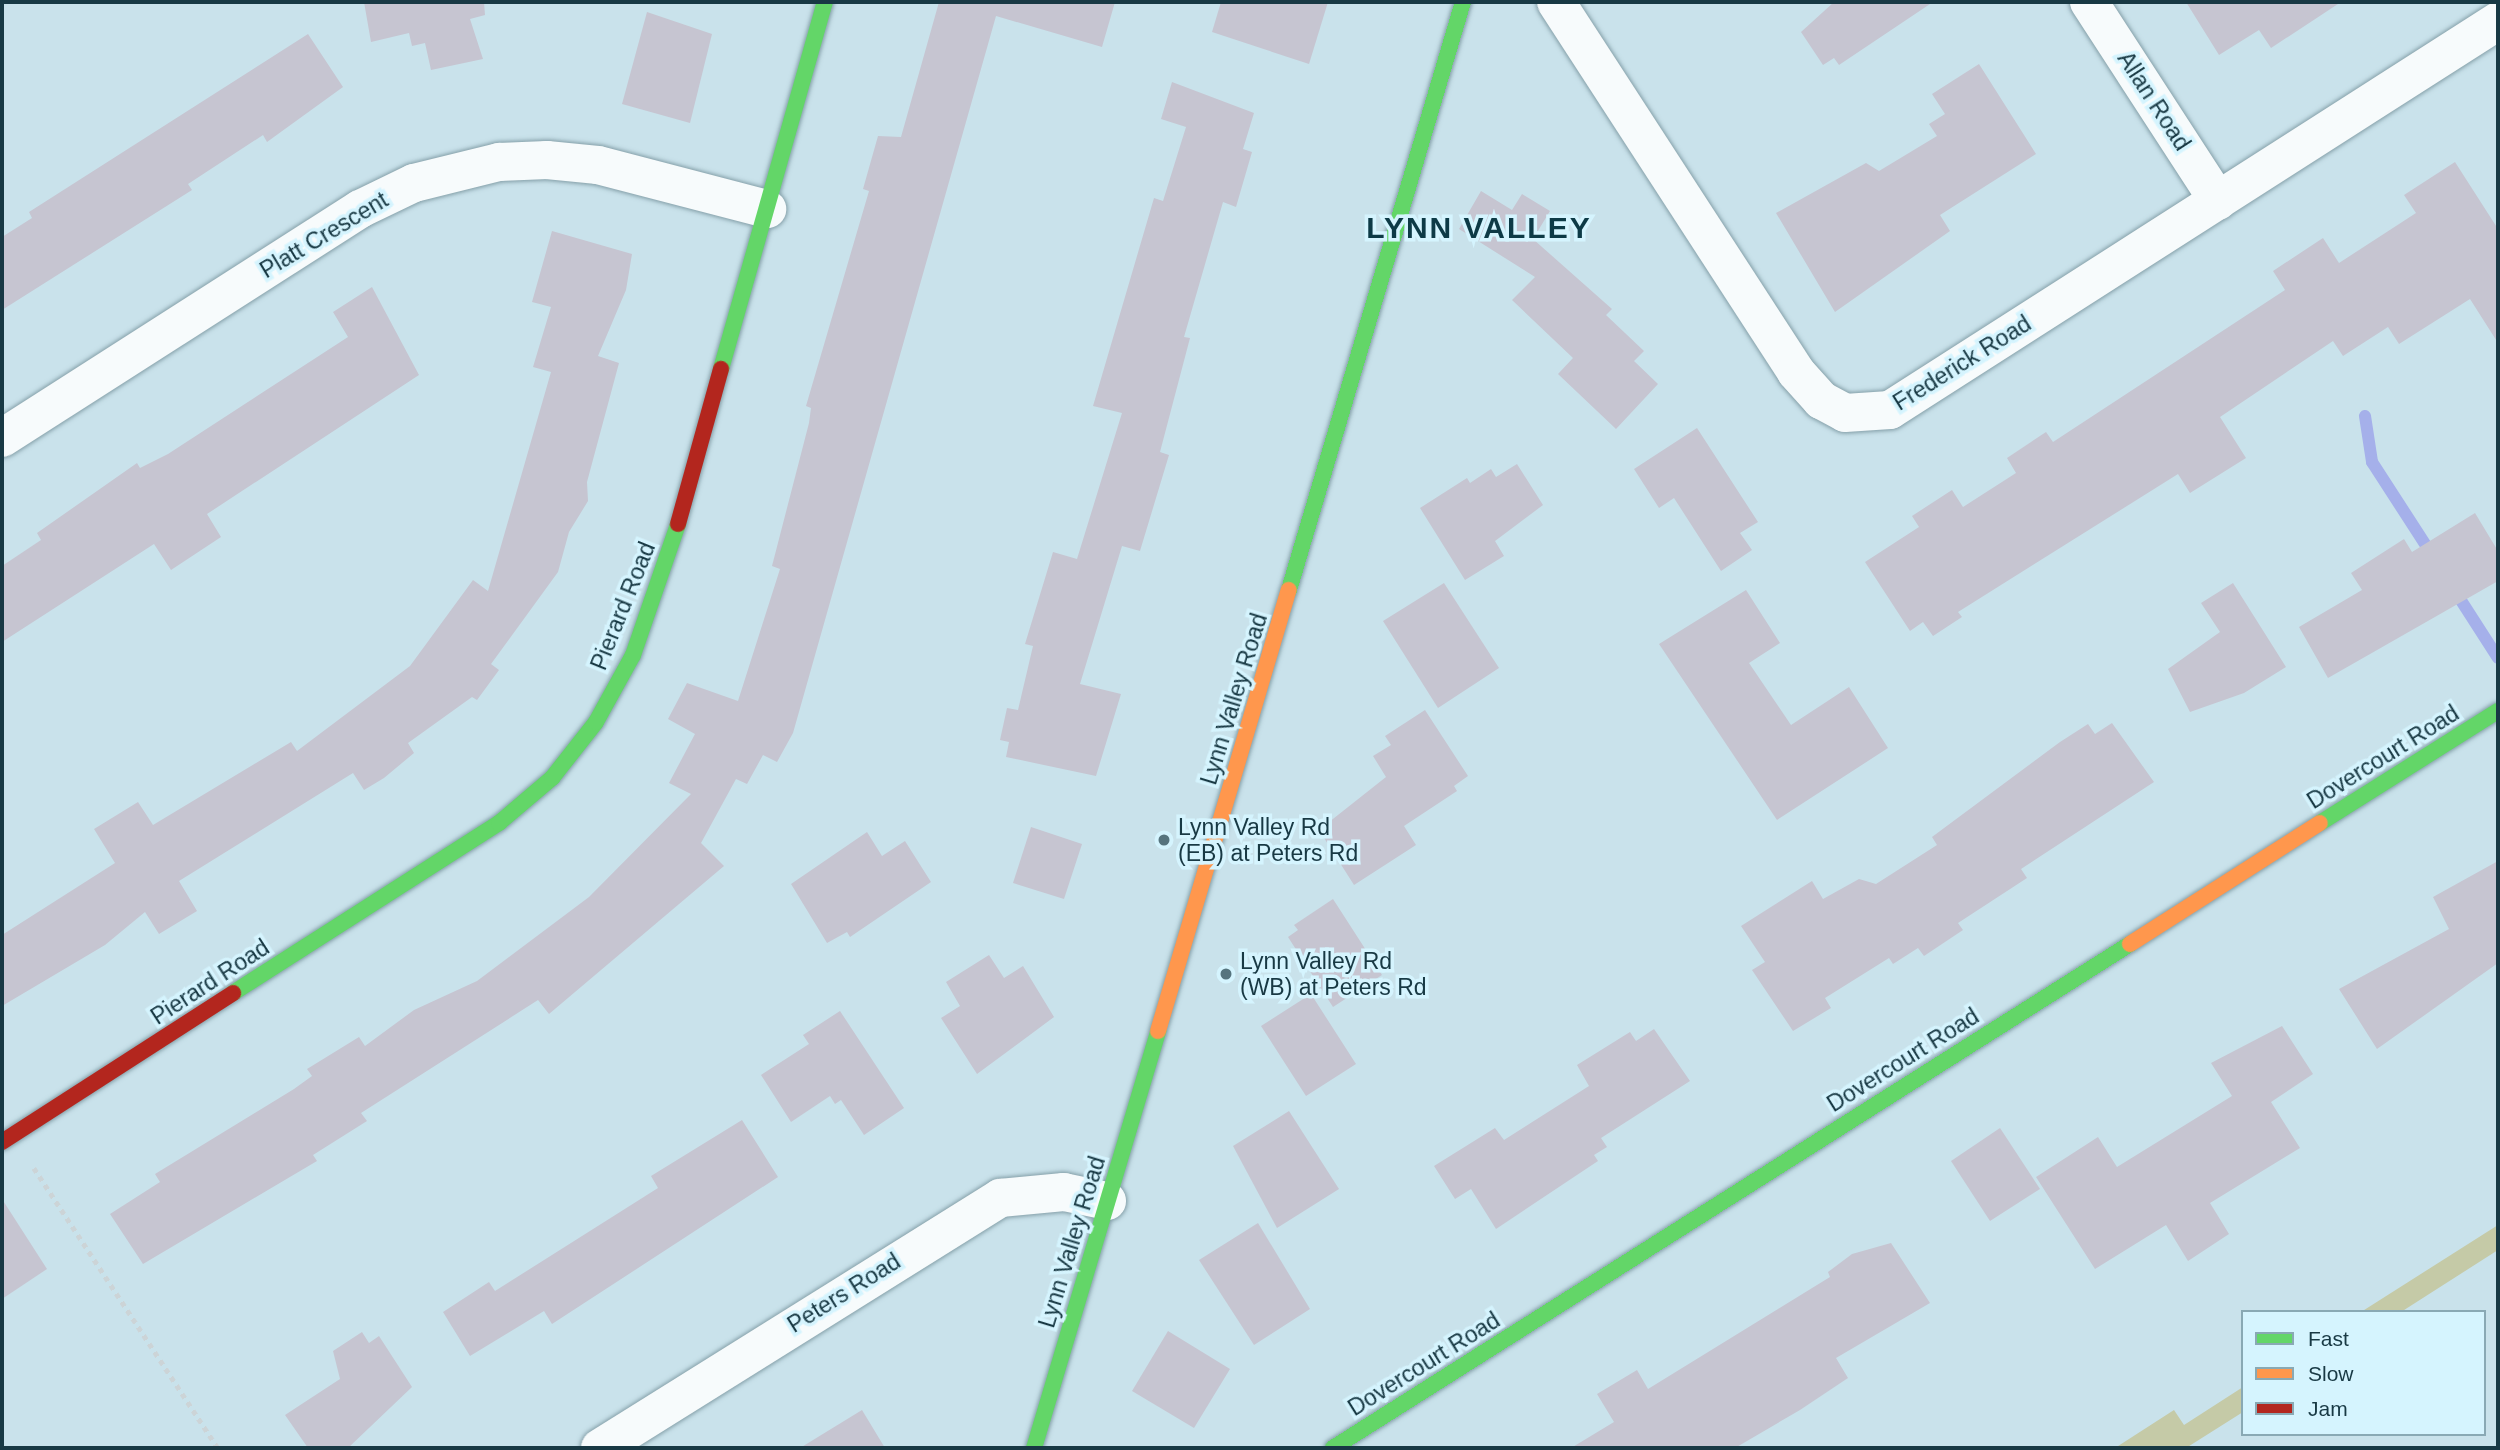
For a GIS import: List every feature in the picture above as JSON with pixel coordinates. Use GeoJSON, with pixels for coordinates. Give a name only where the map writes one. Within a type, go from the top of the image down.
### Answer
{"type":"FeatureCollection","features":[{"type":"Feature","properties":{"kind":"street","name":"Pierard Road"},"geometry":{"type":"LineString","coordinates":[[7,1139],[499,823],[552,778],[596,722],[633,655],[661,583],[825,2]]}},
{"type":"Feature","properties":{"kind":"street","name":"Lynn Valley Road"},"geometry":{"type":"LineString","coordinates":[[1034,1448],[1463,2]]}},
{"type":"Feature","properties":{"kind":"street","name":"Frederick Road"},"geometry":{"type":"LineString","coordinates":[[1556,2],[1796,372],[1821,400],[1845,414],[1890,410],[2218,201],[2493,36]]}},
{"type":"Feature","properties":{"kind":"street","name":"Allan Road"},"geometry":{"type":"LineString","coordinates":[[2089,2],[2218,201]]}},
{"type":"Feature","properties":{"kind":"street","name":"Platt Crescent"},"geometry":{"type":"LineString","coordinates":[[2,438],[360,209],[414,183],[499,162],[547,160],[598,165],[767,209]]}},
{"type":"Feature","properties":{"kind":"street","name":"Dovercourt Road"},"geometry":{"type":"LineString","coordinates":[[1333,1448],[2498,711]]}},
{"type":"Feature","properties":{"kind":"street","name":"Peters Road"},"geometry":{"type":"LineString","coordinates":[[600,1448],[1000,1198],[1064,1192],[1107,1201]]}},
{"type":"Feature","properties":{"kind":"path"},"geometry":{"type":"LineString","coordinates":[[7,1139],[218,1448]]}},
{"type":"Feature","properties":{"kind":"green space"},"geometry":{"type":"Polygon","coordinates":[[[2498,1225],[2498,1250],[2404,1310],[2364,1310],[2498,1225]]]}},
{"type":"Feature","properties":{"kind":"green space"},"geometry":{"type":"Polygon","coordinates":[[[2241,1388],[2241,1413],[2186,1448],[2115,1448],[2174,1410],[2184,1425],[2241,1388]]]}},
{"type":"Feature","properties":{"kind":"building"},"geometry":{"type":"Polygon","coordinates":[[[364,2],[484,2],[485,15],[470,19],[483,59],[431,70],[425,43],[412,46],[409,33],[371,42],[364,2]]]}},
{"type":"Feature","properties":{"kind":"building"},"geometry":{"type":"Polygon","coordinates":[[[939,2],[1115,2],[1102,47],[996,16],[793,733],[777,762],[763,755],[747,784],[736,779],[701,843],[724,866],[549,1014],[538,1000],[361,1113],[367,1121],[313,1155],[317,1161],[143,1264],[110,1214],[160,1182],[155,1174],[294,1089],[312,1076],[307,1069],[359,1037],[365,1046],[414,1010],[477,981],[589,897],[691,794],[669,783],[695,734],[668,719],[687,683],[738,701],[780,569],[772,566],[809,423],[811,408],[806,406],[869,191],[863,189],[878,136],[901,137],[939,2]]]}},
{"type":"Feature","properties":{"kind":"building"},"geometry":{"type":"Polygon","coordinates":[[[1221,2],[1328,2],[1309,64],[1212,32],[1221,2]]]}},
{"type":"Feature","properties":{"kind":"building"},"geometry":{"type":"Polygon","coordinates":[[[1834,2],[1933,2],[1839,65],[1834,58],[1823,65],[1801,32],[1834,2]]]}},
{"type":"Feature","properties":{"kind":"building"},"geometry":{"type":"Polygon","coordinates":[[[2186,2],[2341,2],[2271,48],[2259,30],[2219,55],[2186,2]]]}},
{"type":"Feature","properties":{"kind":"building"},"geometry":{"type":"Polygon","coordinates":[[[647,12],[712,34],[690,123],[622,104],[647,12]]]}},
{"type":"Feature","properties":{"kind":"building"},"geometry":{"type":"Polygon","coordinates":[[[308,34],[343,87],[267,142],[263,135],[188,184],[192,190],[2,310],[2,237],[32,218],[29,212],[308,34]]]}},
{"type":"Feature","properties":{"kind":"building"},"geometry":{"type":"Polygon","coordinates":[[[1979,64],[2036,154],[1940,215],[1950,231],[1835,312],[1776,213],[1866,163],[1879,171],[1937,136],[1929,124],[1945,114],[1932,94],[1979,64]]]}},
{"type":"Feature","properties":{"kind":"building"},"geometry":{"type":"Polygon","coordinates":[[[1172,82],[1254,113],[1243,149],[1252,152],[1236,207],[1223,202],[1184,337],[1190,338],[1160,452],[1169,455],[1140,551],[1122,546],[1080,684],[1121,694],[1096,776],[1006,757],[1009,742],[1000,740],[1007,708],[1018,710],[1033,646],[1025,644],[1053,552],[1077,559],[1122,413],[1093,406],[1154,198],[1163,201],[1186,127],[1161,119],[1172,82]]]}},
{"type":"Feature","properties":{"kind":"building"},"geometry":{"type":"Polygon","coordinates":[[[2455,162],[2498,229],[2498,343],[2470,299],[2399,344],[2388,327],[2343,356],[2333,341],[2220,417],[2246,458],[2190,493],[2178,474],[1958,612],[1962,617],[1933,636],[1923,622],[1910,631],[1865,562],[1919,527],[1912,516],[1952,490],[1963,507],[2016,473],[2007,458],[2046,432],[2053,442],[2285,290],[2273,271],[2323,238],[2339,263],[2416,213],[2404,195],[2455,162]]]}},
{"type":"Feature","properties":{"kind":"building"},"geometry":{"type":"Polygon","coordinates":[[[1481,191],[1512,210],[1522,194],[1550,211],[1533,239],[1612,309],[1606,315],[1644,351],[1634,361],[1658,384],[1616,429],[1558,374],[1573,358],[1512,300],[1535,277],[1459,229],[1481,191]]]}},
{"type":"Feature","properties":{"kind":"building"},"geometry":{"type":"Polygon","coordinates":[[[552,231],[632,254],[626,290],[598,356],[619,363],[587,482],[588,501],[569,532],[558,572],[491,664],[499,670],[477,700],[472,697],[408,743],[414,753],[384,778],[364,790],[353,773],[179,881],[197,911],[159,934],[145,912],[105,945],[2,1006],[2,935],[115,863],[94,829],[138,802],[153,825],[291,742],[297,751],[410,666],[473,580],[488,591],[551,372],[533,367],[551,307],[532,302],[552,231]]]}},
{"type":"Feature","properties":{"kind":"building"},"geometry":{"type":"Polygon","coordinates":[[[372,287],[419,375],[207,514],[221,537],[171,570],[154,544],[2,642],[2,566],[41,540],[37,533],[137,463],[140,468],[168,454],[348,337],[333,312],[372,287]]]}},
{"type":"Feature","properties":{"kind":"building"},"geometry":{"type":"Polygon","coordinates":[[[1697,428],[1758,522],[1740,533],[1752,550],[1721,571],[1674,498],[1659,508],[1634,469],[1697,428]]]}},
{"type":"Feature","properties":{"kind":"building"},"geometry":{"type":"Polygon","coordinates":[[[1517,464],[1543,505],[1495,541],[1504,556],[1465,580],[1420,508],[1467,478],[1470,483],[1491,469],[1496,477],[1517,464]]]}},
{"type":"Feature","properties":{"kind":"building"},"geometry":{"type":"Polygon","coordinates":[[[2475,513],[2498,551],[2498,581],[2328,678],[2299,627],[2362,590],[2351,573],[2404,539],[2412,552],[2475,513]]]}},
{"type":"Feature","properties":{"kind":"building"},"geometry":{"type":"Polygon","coordinates":[[[1444,583],[1499,668],[1438,708],[1383,621],[1444,583]]]}},
{"type":"Feature","properties":{"kind":"building"},"geometry":{"type":"Polygon","coordinates":[[[2233,583],[2286,667],[2244,693],[2190,712],[2168,669],[2220,632],[2201,603],[2233,583]]]}},
{"type":"Feature","properties":{"kind":"building"},"geometry":{"type":"Polygon","coordinates":[[[1746,590],[1780,643],[1749,663],[1791,725],[1849,687],[1888,748],[1777,820],[1659,644],[1746,590]]]}},
{"type":"Feature","properties":{"kind":"building"},"geometry":{"type":"Polygon","coordinates":[[[1425,710],[1468,776],[1454,786],[1457,791],[1404,826],[1416,845],[1354,885],[1319,830],[1386,777],[1373,756],[1391,745],[1385,736],[1425,710]]]}},
{"type":"Feature","properties":{"kind":"building"},"geometry":{"type":"Polygon","coordinates":[[[2112,723],[2154,782],[2021,869],[2027,878],[1958,923],[1963,930],[1924,956],[1918,948],[1893,964],[1889,958],[1825,998],[1831,1008],[1793,1031],[1752,970],[1765,962],[1741,926],[1812,881],[1823,899],[1859,879],[1876,884],[1937,845],[1932,837],[2060,742],[2088,724],[2095,734],[2112,723]]]}},
{"type":"Feature","properties":{"kind":"building"},"geometry":{"type":"Polygon","coordinates":[[[1031,827],[1082,844],[1064,899],[1013,883],[1031,827]]]}},
{"type":"Feature","properties":{"kind":"building"},"geometry":{"type":"Polygon","coordinates":[[[867,832],[882,856],[905,841],[931,882],[850,937],[847,932],[827,943],[791,884],[867,832]]]}},
{"type":"Feature","properties":{"kind":"building"},"geometry":{"type":"Polygon","coordinates":[[[2498,861],[2498,963],[2377,1049],[2339,989],[2449,929],[2433,897],[2498,861]]]}},
{"type":"Feature","properties":{"kind":"building"},"geometry":{"type":"Polygon","coordinates":[[[1333,899],[1382,975],[1333,1007],[1288,937],[1298,930],[1294,925],[1333,899]]]}},
{"type":"Feature","properties":{"kind":"building"},"geometry":{"type":"Polygon","coordinates":[[[989,955],[1004,978],[1023,966],[1054,1017],[977,1074],[941,1018],[960,1006],[946,982],[989,955]]]}},
{"type":"Feature","properties":{"kind":"building"},"geometry":{"type":"Polygon","coordinates":[[[1311,994],[1356,1064],[1306,1096],[1261,1026],[1311,994]]]}},
{"type":"Feature","properties":{"kind":"building"},"geometry":{"type":"Polygon","coordinates":[[[840,1011],[904,1108],[864,1135],[841,1100],[835,1104],[830,1096],[791,1122],[761,1075],[809,1044],[803,1035],[840,1011]]]}},
{"type":"Feature","properties":{"kind":"building"},"geometry":{"type":"Polygon","coordinates":[[[2282,1026],[2313,1074],[2271,1102],[2300,1148],[2210,1203],[2229,1234],[2188,1261],[2166,1225],[2095,1269],[2036,1177],[2098,1137],[2117,1167],[2232,1096],[2211,1063],[2282,1026]]]}},
{"type":"Feature","properties":{"kind":"building"},"geometry":{"type":"Polygon","coordinates":[[[1654,1029],[1690,1081],[1601,1138],[1607,1147],[1594,1155],[1598,1161],[1496,1229],[1471,1189],[1455,1199],[1434,1166],[1495,1128],[1504,1140],[1589,1086],[1577,1065],[1630,1032],[1636,1041],[1654,1029]]]}},
{"type":"Feature","properties":{"kind":"building"},"geometry":{"type":"Polygon","coordinates":[[[1289,1111],[1339,1189],[1277,1228],[1233,1146],[1289,1111]]]}},
{"type":"Feature","properties":{"kind":"building"},"geometry":{"type":"Polygon","coordinates":[[[742,1120],[778,1177],[552,1324],[544,1311],[470,1356],[443,1312],[489,1282],[495,1291],[658,1188],[651,1176],[742,1120]]]}},
{"type":"Feature","properties":{"kind":"building"},"geometry":{"type":"Polygon","coordinates":[[[2000,1128],[2040,1189],[1990,1221],[1951,1161],[2000,1128]]]}},
{"type":"Feature","properties":{"kind":"building"},"geometry":{"type":"Polygon","coordinates":[[[2,1199],[47,1269],[2,1299],[2,1199]]]}},
{"type":"Feature","properties":{"kind":"building"},"geometry":{"type":"Polygon","coordinates":[[[1258,1223],[1310,1309],[1254,1345],[1199,1260],[1258,1223]]]}},
{"type":"Feature","properties":{"kind":"building"},"geometry":{"type":"Polygon","coordinates":[[[1891,1243],[1930,1303],[1836,1358],[1848,1378],[1800,1410],[1735,1448],[1571,1448],[1614,1422],[1597,1394],[1637,1370],[1648,1389],[1830,1277],[1828,1272],[1852,1254],[1891,1243]]]}},
{"type":"Feature","properties":{"kind":"building"},"geometry":{"type":"Polygon","coordinates":[[[1168,1331],[1230,1369],[1194,1428],[1132,1391],[1168,1331]]]}},
{"type":"Feature","properties":{"kind":"building"},"geometry":{"type":"Polygon","coordinates":[[[362,1332],[369,1343],[379,1336],[412,1387],[348,1448],[308,1448],[285,1415],[340,1379],[333,1351],[362,1332]]]}},
{"type":"Feature","properties":{"kind":"building"},"geometry":{"type":"Polygon","coordinates":[[[862,1410],[885,1448],[800,1448],[862,1410]]]}},
{"type":"Feature","properties":{"kind":"waterway"},"geometry":{"type":"LineString","coordinates":[[2365,416],[2372,462],[2434,558]]}},
{"type":"Feature","properties":{"kind":"waterway"},"geometry":{"type":"LineString","coordinates":[[2453,588],[2498,658]]}},
{"type":"Feature","properties":{"kind":"traffic: fast"},"geometry":{"type":"LineString","coordinates":[[721,369],[825,2]]}},
{"type":"Feature","properties":{"kind":"traffic: fast"},"geometry":{"type":"LineString","coordinates":[[1289,590],[1463,2]]}},
{"type":"Feature","properties":{"kind":"traffic: fast"},"geometry":{"type":"LineString","coordinates":[[233,993],[499,823],[552,778],[596,722],[633,655],[678,524]]}},
{"type":"Feature","properties":{"kind":"traffic: fast"},"geometry":{"type":"LineString","coordinates":[[2320,823],[2498,711]]}},
{"type":"Feature","properties":{"kind":"traffic: fast"},"geometry":{"type":"LineString","coordinates":[[1333,1448],[2130,944]]}},
{"type":"Feature","properties":{"kind":"traffic: fast"},"geometry":{"type":"LineString","coordinates":[[1034,1448],[1158,1031]]}},
{"type":"Feature","properties":{"kind":"traffic: slow"},"geometry":{"type":"LineString","coordinates":[[1158,1031],[1289,590]]}},
{"type":"Feature","properties":{"kind":"traffic: slow"},"geometry":{"type":"LineString","coordinates":[[2130,944],[2320,823]]}},
{"type":"Feature","properties":{"kind":"traffic: jam"},"geometry":{"type":"LineString","coordinates":[[678,524],[721,369]]}},
{"type":"Feature","properties":{"kind":"traffic: jam"},"geometry":{"type":"LineString","coordinates":[[2,1142],[233,993]]}},
{"type":"Feature","properties":{"kind":"place","name":"Lynn Valley Rd (EB) at Peters Rd"},"geometry":{"type":"Point","coordinates":[1164,840]}},
{"type":"Feature","properties":{"kind":"place","name":"Lynn Valley Rd (WB) at Peters Rd"},"geometry":{"type":"Point","coordinates":[1226,974]}},
{"type":"Feature","properties":{"kind":"district","name":"LYNN VALLEY"},"geometry":{"type":"Point","coordinates":[1479,228]}}]}
